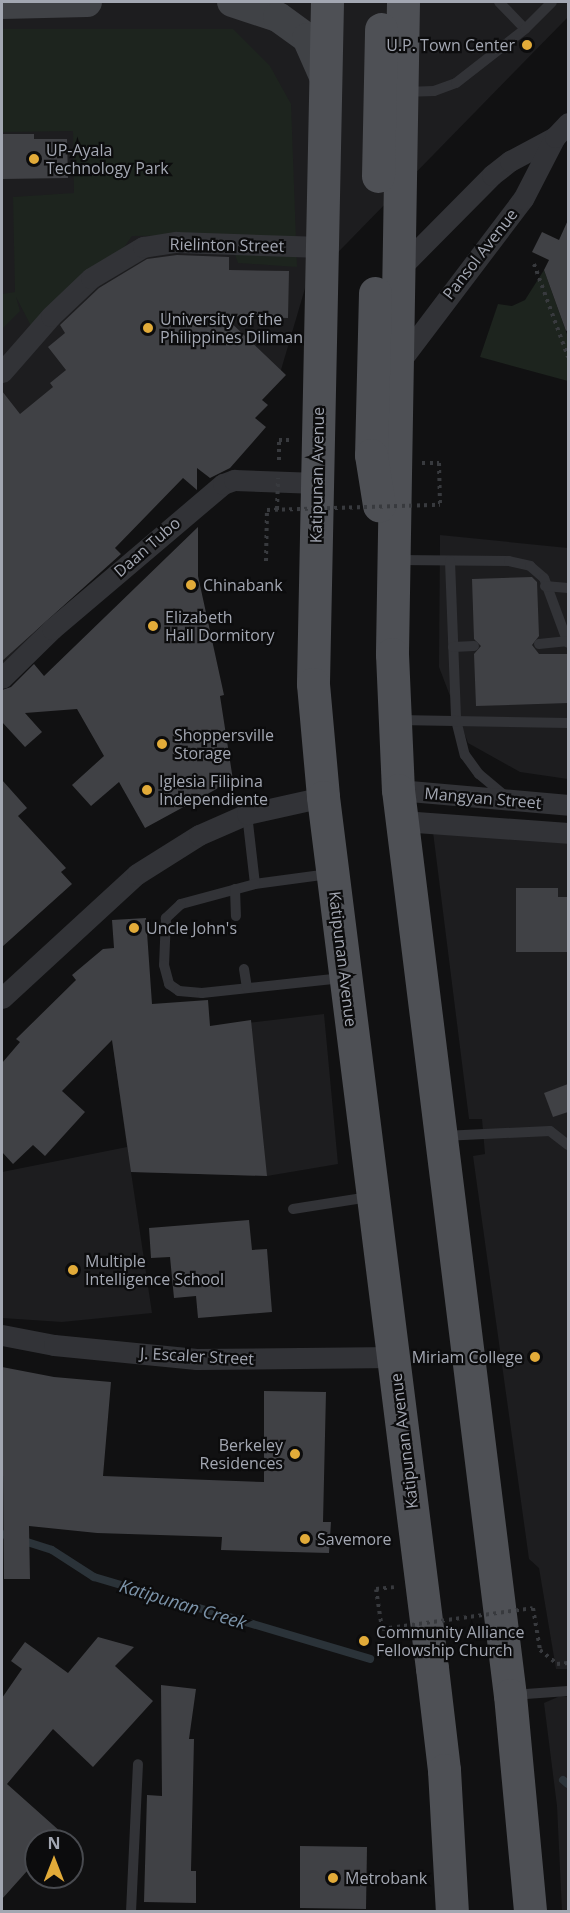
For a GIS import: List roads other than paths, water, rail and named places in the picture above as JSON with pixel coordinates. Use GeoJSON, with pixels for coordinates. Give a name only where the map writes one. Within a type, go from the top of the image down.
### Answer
{"type":"FeatureCollection","features":[{"type":"Feature","properties":{"kind":"main road"},"geometry":{"type":"LineString","coordinates":[[2,4],[87,2]]}},
{"type":"Feature","properties":{"kind":"main road"},"geometry":{"type":"LineString","coordinates":[[232,2],[278,17],[307,38],[326,81]]}},
{"type":"Feature","properties":{"kind":"main road","name":"Katipunan Avenue"},"geometry":{"type":"LineString","coordinates":[[327,2],[313,684],[323,797],[444,1770],[452,1911]]}},
{"type":"Feature","properties":{"kind":"main road"},"geometry":{"type":"LineString","coordinates":[[381,2],[371,455],[374,491],[393,554]]}},
{"type":"Feature","properties":{"kind":"main road"},"geometry":{"type":"LineString","coordinates":[[403,2],[404,92],[397,271],[393,554],[394,720],[400,806],[443,1136],[510,1695],[530,1911]]}},
{"type":"Feature","properties":{"kind":"street","name":"Pansol Avenue"},"geometry":{"type":"LineString","coordinates":[[397,271],[492,175],[510,161],[562,130]]}},
{"type":"Feature","properties":{"kind":"street","name":"Pansol Avenue"},"geometry":{"type":"LineString","coordinates":[[397,366],[523,199],[562,130]]}},
{"type":"Feature","properties":{"kind":"street","name":"Rielinton Street"},"geometry":{"type":"LineString","coordinates":[[2,372],[51,316],[91,278],[143,247],[176,243],[322,248]]}},
{"type":"Feature","properties":{"kind":"street","name":"Daan Tubo"},"geometry":{"type":"LineString","coordinates":[[2,678],[215,489],[234,480],[318,483]]}},
{"type":"Feature","properties":{"kind":"street"},"geometry":{"type":"LineString","coordinates":[[2,998],[137,874],[199,835],[247,814],[323,797]]}},
{"type":"Feature","properties":{"kind":"street","name":"Mangyan Street"},"geometry":{"type":"LineString","coordinates":[[400,806],[510,800],[568,805]]}},
{"type":"Feature","properties":{"kind":"street","name":"Mangyan Street"},"geometry":{"type":"LineString","coordinates":[[400,806],[568,833]]}},
{"type":"Feature","properties":{"kind":"street","name":"J. Escaler Street"},"geometry":{"type":"LineString","coordinates":[[2,1335],[54,1345],[195,1359],[394,1357]]}},
{"type":"Feature","properties":{"kind":"lane"},"geometry":{"type":"LineString","coordinates":[[499,2],[525,29]]}},
{"type":"Feature","properties":{"kind":"lane"},"geometry":{"type":"LineString","coordinates":[[404,92],[434,91],[456,83],[525,29],[552,2]]}},
{"type":"Feature","properties":{"kind":"lane"},"geometry":{"type":"LineString","coordinates":[[393,554],[450,561],[509,561],[530,566],[538,571],[567,642],[539,644]]}},
{"type":"Feature","properties":{"kind":"lane"},"geometry":{"type":"LineString","coordinates":[[450,561],[456,720],[465,755],[479,774],[510,800]]}},
{"type":"Feature","properties":{"kind":"lane"},"geometry":{"type":"LineString","coordinates":[[545,586],[568,588]]}},
{"type":"Feature","properties":{"kind":"lane"},"geometry":{"type":"LineString","coordinates":[[453,647],[474,646]]}},
{"type":"Feature","properties":{"kind":"lane"},"geometry":{"type":"LineString","coordinates":[[394,720],[568,723]]}},
{"type":"Feature","properties":{"kind":"lane"},"geometry":{"type":"LineString","coordinates":[[247,814],[255,884]]}},
{"type":"Feature","properties":{"kind":"lane"},"geometry":{"type":"LineString","coordinates":[[333,874],[255,884],[200,896],[172,909],[166,918],[164,965],[169,984],[178,991],[247,988],[346,977]]}},
{"type":"Feature","properties":{"kind":"lane"},"geometry":{"type":"LineString","coordinates":[[235,889],[236,916]]}},
{"type":"Feature","properties":{"kind":"lane"},"geometry":{"type":"LineString","coordinates":[[244,969],[247,988]]}},
{"type":"Feature","properties":{"kind":"lane"},"geometry":{"type":"LineString","coordinates":[[443,1136],[550,1131],[568,1145]]}},
{"type":"Feature","properties":{"kind":"lane"},"geometry":{"type":"LineString","coordinates":[[293,1209],[372,1197]]}},
{"type":"Feature","properties":{"kind":"lane"},"geometry":{"type":"LineString","coordinates":[[510,1695],[568,1691]]}},
{"type":"Feature","properties":{"kind":"lane"},"geometry":{"type":"LineString","coordinates":[[131,1911],[138,1764]]}},
{"type":"Feature","properties":{"kind":"waterway","name":"Katipunan Creek"},"geometry":{"type":"LineString","coordinates":[[2,1534],[52,1550],[94,1577],[370,1659]]}},
{"type":"Feature","properties":{"kind":"waterway","name":"Katipunan Creek"},"geometry":{"type":"LineString","coordinates":[[563,1780],[568,1784]]}},
{"type":"Feature","properties":{"kind":"place","name":"U.P. Town Center"},"geometry":{"type":"Point","coordinates":[527,45]}},
{"type":"Feature","properties":{"kind":"place","name":"UP-Ayala Technology Park"},"geometry":{"type":"Point","coordinates":[34,159]}},
{"type":"Feature","properties":{"kind":"place","name":"University of the Philippines Diliman"},"geometry":{"type":"Point","coordinates":[148,328]}},
{"type":"Feature","properties":{"kind":"place","name":"Chinabank"},"geometry":{"type":"Point","coordinates":[191,585]}},
{"type":"Feature","properties":{"kind":"place","name":"Elizabeth Hall Dormitory"},"geometry":{"type":"Point","coordinates":[153,626]}},
{"type":"Feature","properties":{"kind":"place","name":"Shoppersville Storage"},"geometry":{"type":"Point","coordinates":[162,744]}},
{"type":"Feature","properties":{"kind":"place","name":"Iglesia Filipina Independiente"},"geometry":{"type":"Point","coordinates":[147,790]}},
{"type":"Feature","properties":{"kind":"place","name":"Uncle John's"},"geometry":{"type":"Point","coordinates":[134,928]}},
{"type":"Feature","properties":{"kind":"place","name":"Multiple Intelligence School"},"geometry":{"type":"Point","coordinates":[73,1270]}},
{"type":"Feature","properties":{"kind":"place","name":"Miriam College"},"geometry":{"type":"Point","coordinates":[535,1357]}},
{"type":"Feature","properties":{"kind":"place","name":"Berkeley Residences"},"geometry":{"type":"Point","coordinates":[295,1454]}},
{"type":"Feature","properties":{"kind":"place","name":"Savemore"},"geometry":{"type":"Point","coordinates":[305,1539]}},
{"type":"Feature","properties":{"kind":"place","name":"Community Alliance Fellowship Church"},"geometry":{"type":"Point","coordinates":[364,1641]}},
{"type":"Feature","properties":{"kind":"place","name":"Metrobank"},"geometry":{"type":"Point","coordinates":[333,1878]}}]}
